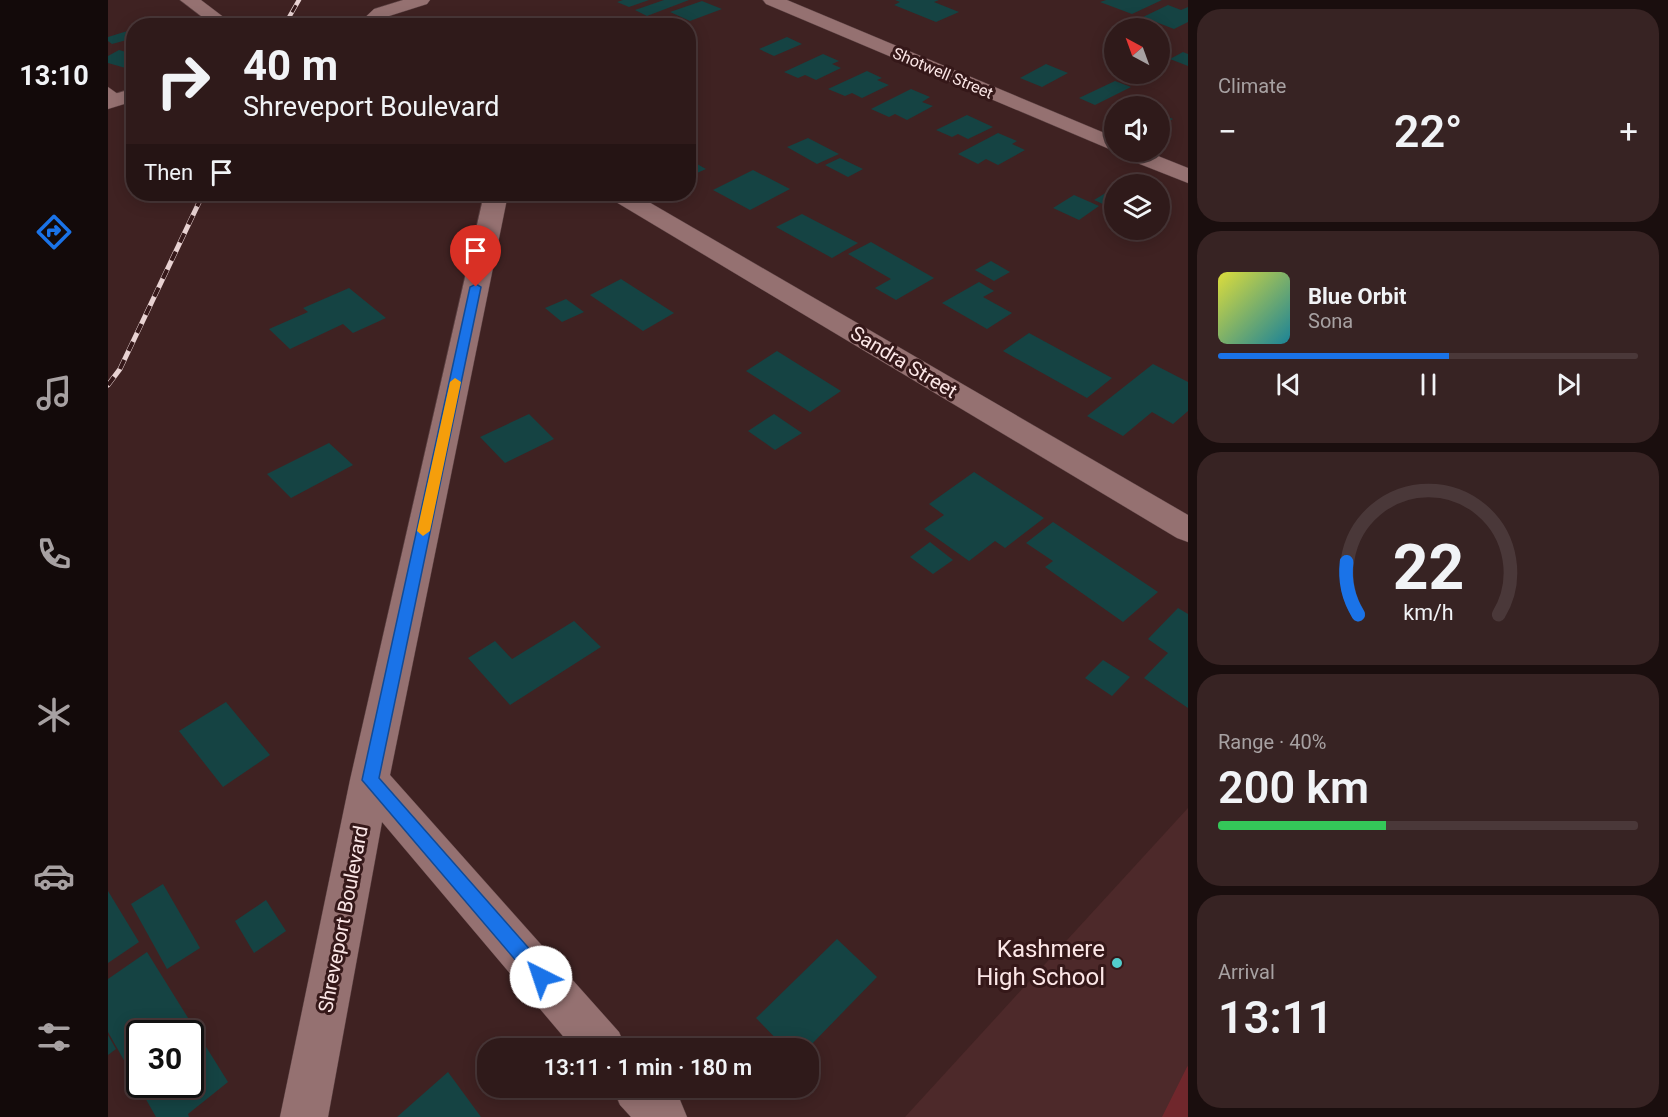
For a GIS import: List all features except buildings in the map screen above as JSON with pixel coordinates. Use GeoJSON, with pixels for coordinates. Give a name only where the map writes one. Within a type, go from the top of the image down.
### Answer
{"type":"FeatureCollection","features":[{"type":"Feature","properties":{"kind":"street"},"geometry":{"type":"LineString","coordinates":[[189,0],[224,18]]}},
{"type":"Feature","properties":{"kind":"street"},"geometry":{"type":"LineString","coordinates":[[372,18],[382,6],[421,0]]}},
{"type":"Feature","properties":{"kind":"street","name":"Shotwell Street"},"geometry":{"type":"LineString","coordinates":[[772,0],[1104,141]]}},
{"type":"Feature","properties":{"kind":"street"},"geometry":{"type":"LineString","coordinates":[[1154,162],[1188,176]]}},
{"type":"Feature","properties":{"kind":"street","name":"Shreveport Boulevard"},"geometry":{"type":"LineString","coordinates":[[304,1117],[370,780],[494,201]]}},
{"type":"Feature","properties":{"kind":"street","name":"Sandra Street"},"geometry":{"type":"LineString","coordinates":[[631,201],[1188,530]]}},
{"type":"Feature","properties":{"kind":"street"},"geometry":{"type":"LineString","coordinates":[[370,780],[594,1038]]}},
{"type":"Feature","properties":{"kind":"street"},"geometry":{"type":"LineString","coordinates":[[646,1098],[663,1117]]}},
{"type":"Feature","properties":{"kind":"shaded area","name":"Kashmere High School"},"geometry":{"type":"Polygon","coordinates":[[[1188,808],[1188,1117],[905,1117],[1188,808]]]}},
{"type":"Feature","properties":{"kind":"shaded area"},"geometry":{"type":"Polygon","coordinates":[[[1187,1067],[1188,1117],[1162,1117],[1187,1067]]]}},
{"type":"Feature","properties":{"kind":"railway"},"geometry":{"type":"LineString","coordinates":[[289,18],[299,0]]}},
{"type":"Feature","properties":{"kind":"railway"},"geometry":{"type":"LineString","coordinates":[[108,385],[120,369],[200,201]]}},
{"type":"Feature","properties":{"kind":"slow traffic"},"geometry":{"type":"LineString","coordinates":[[423,531],[455,382]]}},
{"type":"Feature","properties":{"kind":"place","name":"Kashmere High School"},"geometry":{"type":"Point","coordinates":[1117,963]}},
{"type":"Feature","properties":{"kind":"route"},"geometry":{"type":"LineString","coordinates":[[476,287],[370,780],[541,977]]}}]}
